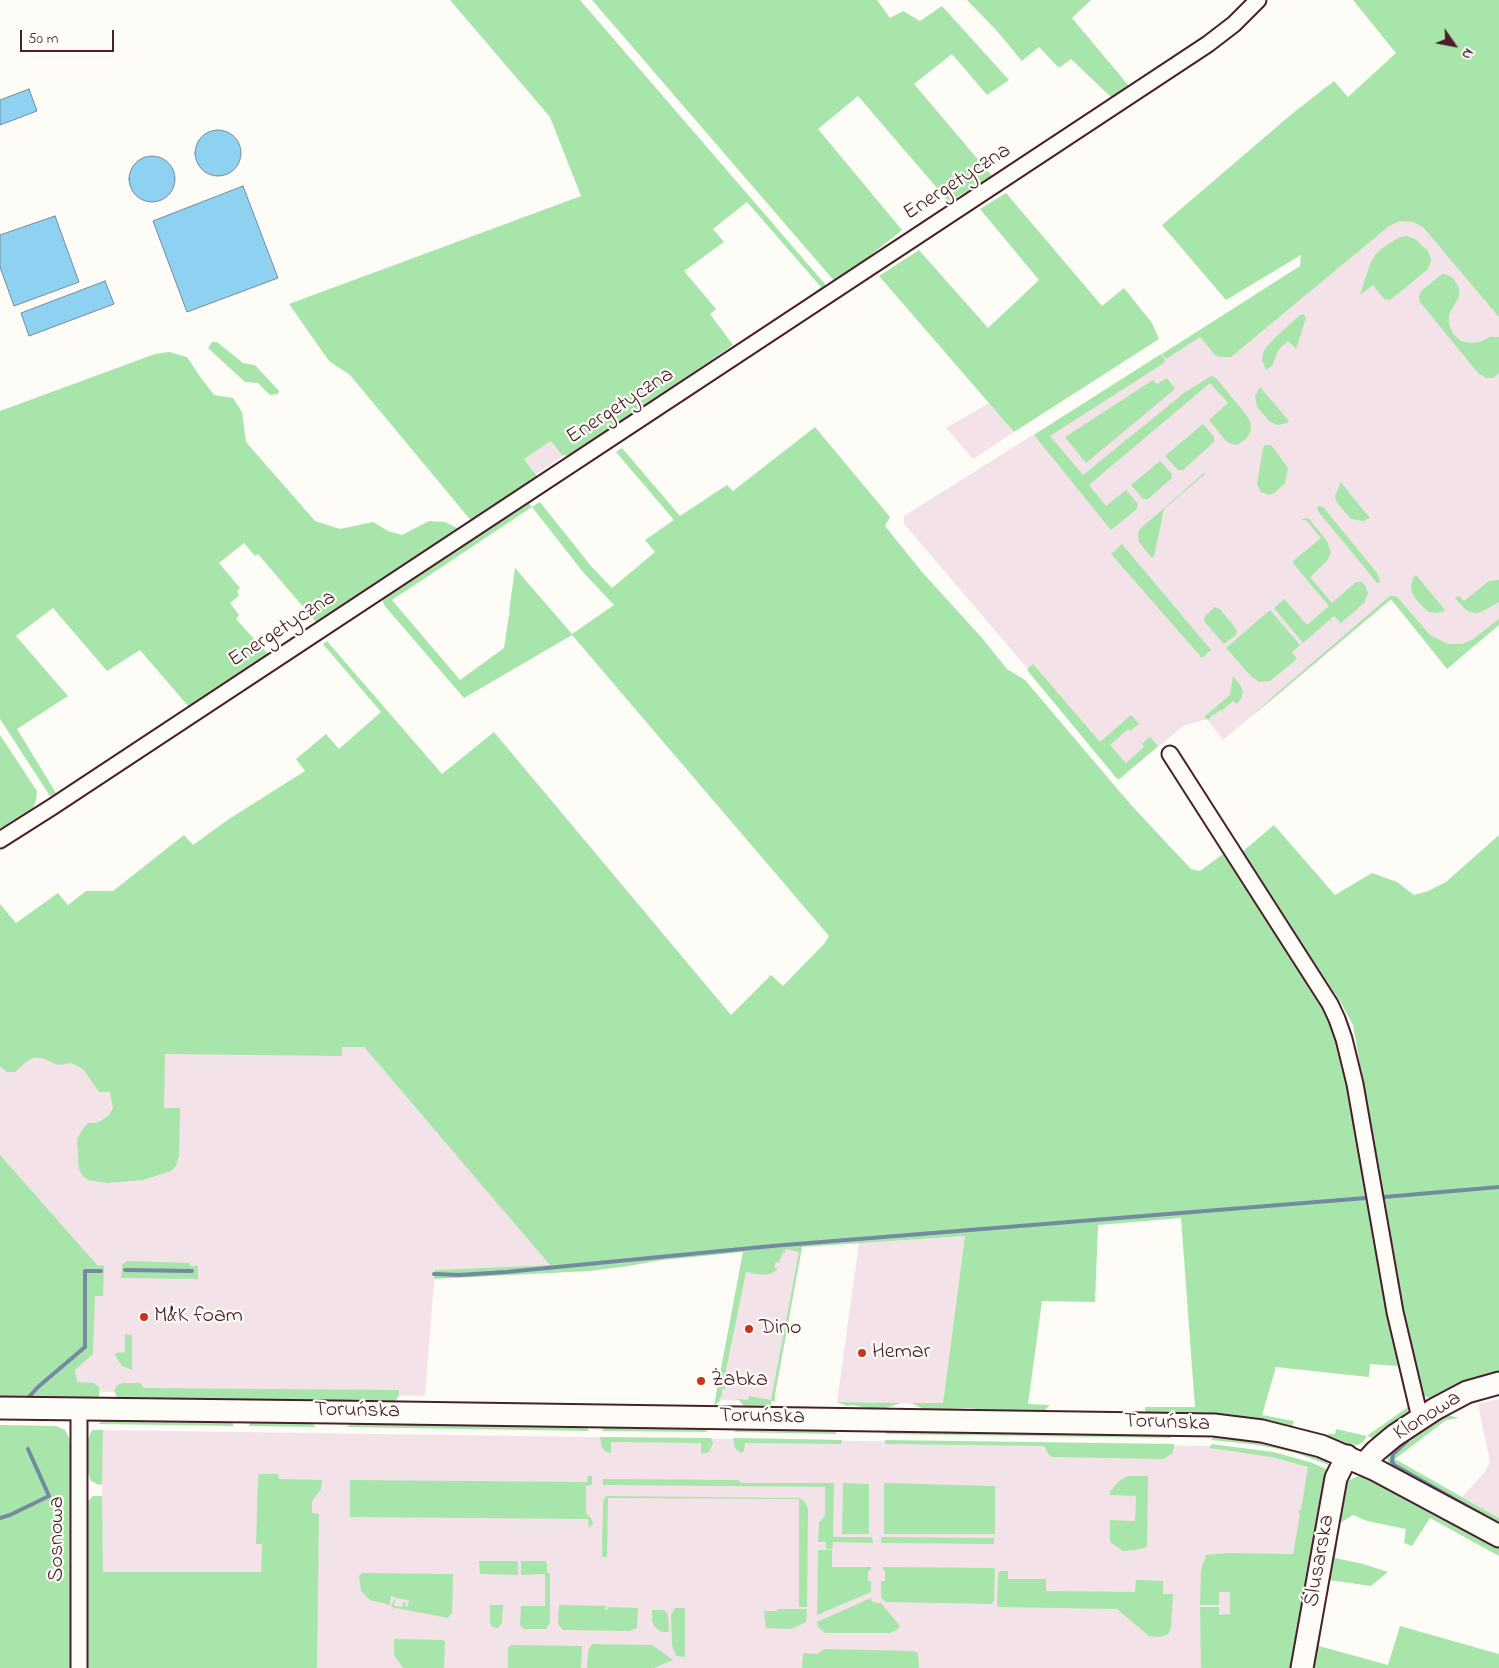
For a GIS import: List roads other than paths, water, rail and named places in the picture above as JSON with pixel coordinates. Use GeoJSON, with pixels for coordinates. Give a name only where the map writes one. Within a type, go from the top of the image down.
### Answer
{"type":"FeatureCollection","features":[{"type":"Feature","properties":{"kind":"street","name":"Energetyczna"},"geometry":{"type":"LineString","coordinates":[[0,840],[1201,48],[1234,24],[1258,0]]}},
{"type":"Feature","properties":{"kind":"street"},"geometry":{"type":"LineString","coordinates":[[1170,754],[1330,1004],[1337,1019],[1344,1039],[1354,1084],[1395,1312],[1420,1418]]}},
{"type":"Feature","properties":{"kind":"street","name":"Klonowa"},"geometry":{"type":"LineString","coordinates":[[1356,1460],[1456,1397],[1499,1383]]}},
{"type":"Feature","properties":{"kind":"street","name":"Toruńska"},"geometry":{"type":"LineString","coordinates":[[0,1408],[1214,1425],[1262,1431],[1321,1446],[1356,1460],[1499,1536]]}},
{"type":"Feature","properties":{"kind":"street","name":"Sosnowa"},"geometry":{"type":"LineString","coordinates":[[79,1410],[79,1668]]}},
{"type":"Feature","properties":{"kind":"street","name":"Ślusarska"},"geometry":{"type":"LineString","coordinates":[[1302,1668],[1336,1478],[1356,1460]]}},
{"type":"Feature","properties":{"kind":"water"},"geometry":{"type":"Polygon","coordinates":[[[29,89],[37,111],[0,125],[0,100],[29,89]]]}},
{"type":"Feature","properties":{"kind":"water"},"geometry":{"type":"Polygon","coordinates":[[[214,130],[222,130],[231,134],[237,140],[241,153],[237,166],[231,172],[222,176],[214,176],[205,172],[199,166],[195,157],[195,149],[199,140],[205,134],[214,130]]]}},
{"type":"Feature","properties":{"kind":"water"},"geometry":{"type":"Polygon","coordinates":[[[148,156],[156,156],[165,160],[171,166],[175,179],[171,192],[165,198],[156,202],[148,202],[139,198],[133,192],[129,183],[129,175],[133,166],[139,160],[148,156]]]}},
{"type":"Feature","properties":{"kind":"water"},"geometry":{"type":"Polygon","coordinates":[[[243,186],[278,278],[187,312],[153,221],[243,186]]]}},
{"type":"Feature","properties":{"kind":"water"},"geometry":{"type":"Polygon","coordinates":[[[55,216],[79,282],[14,306],[0,267],[0,235],[55,216]]]}},
{"type":"Feature","properties":{"kind":"water"},"geometry":{"type":"Polygon","coordinates":[[[105,281],[114,304],[29,336],[21,313],[105,281]]]}},
{"type":"Feature","properties":{"kind":"waterway"},"geometry":{"type":"LineString","coordinates":[[1384,1197],[1499,1187]]}},
{"type":"Feature","properties":{"kind":"waterway"},"geometry":{"type":"LineString","coordinates":[[434,1274],[459,1275],[506,1272],[772,1246],[1366,1198]]}},
{"type":"Feature","properties":{"kind":"waterway"},"geometry":{"type":"LineString","coordinates":[[125,1270],[192,1271]]}},
{"type":"Feature","properties":{"kind":"waterway"},"geometry":{"type":"LineString","coordinates":[[28,1398],[38,1387],[85,1347],[85,1271],[101,1271]]}},
{"type":"Feature","properties":{"kind":"waterway"},"geometry":{"type":"LineString","coordinates":[[1407,1441],[1393,1454],[1392,1461],[1394,1465],[1484,1516]]}},
{"type":"Feature","properties":{"kind":"waterway"},"geometry":{"type":"LineString","coordinates":[[0,1518],[49,1496],[28,1449]]}},
{"type":"Feature","properties":{"kind":"place","name":"M&K foam"},"geometry":{"type":"Point","coordinates":[144,1317]}},
{"type":"Feature","properties":{"kind":"place","name":"Dino"},"geometry":{"type":"Point","coordinates":[749,1329]}},
{"type":"Feature","properties":{"kind":"place","name":"Hemar"},"geometry":{"type":"Point","coordinates":[862,1353]}},
{"type":"Feature","properties":{"kind":"place","name":"Żabka"},"geometry":{"type":"Point","coordinates":[701,1381]}}]}
